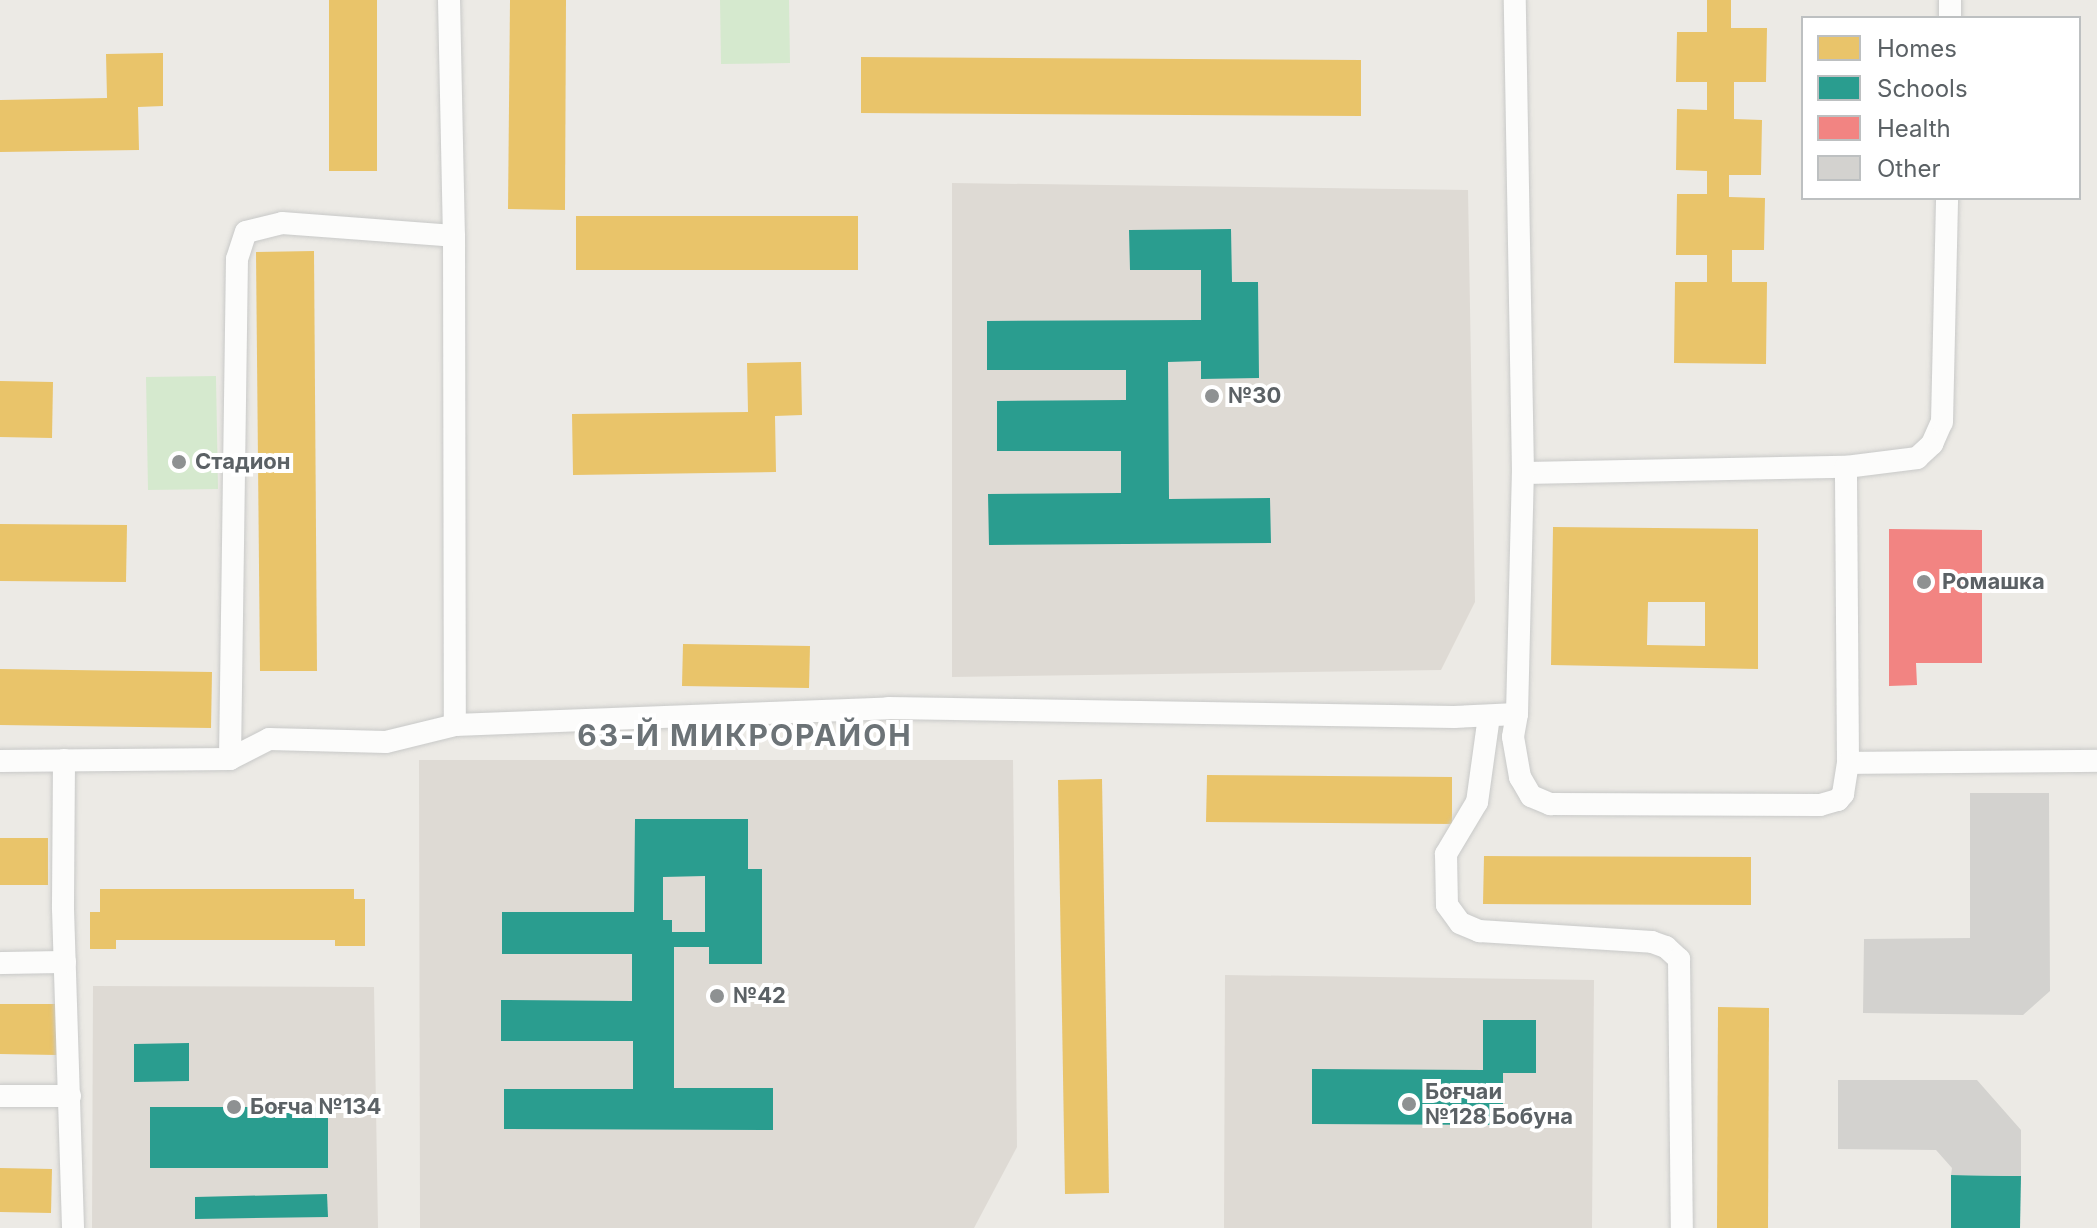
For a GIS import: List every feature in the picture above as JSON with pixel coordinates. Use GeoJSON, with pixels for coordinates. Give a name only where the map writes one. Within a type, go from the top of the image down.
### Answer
{"type":"FeatureCollection","features":[{"type":"Feature","properties":{"kind":"street"},"geometry":{"type":"LineString","coordinates":[[449,0],[454,236],[455,725]]}},
{"type":"Feature","properties":{"kind":"street"},"geometry":{"type":"LineString","coordinates":[[1515,0],[1523,473],[1517,714],[1513,737],[1520,777],[1531,796],[1550,804],[1820,805],[1838,800],[1843,794],[1848,763],[1846,467]]}},
{"type":"Feature","properties":{"kind":"street"},"geometry":{"type":"LineString","coordinates":[[1523,473],[1846,467],[1917,458],[1932,444],[1942,422],[1947,200]]}},
{"type":"Feature","properties":{"kind":"street"},"geometry":{"type":"LineString","coordinates":[[230,759],[237,259],[246,232],[282,223],[454,236]]}},
{"type":"Feature","properties":{"kind":"street"},"geometry":{"type":"LineString","coordinates":[[0,761],[230,759],[269,739],[386,742],[455,725],[904,708],[1517,714]]}},
{"type":"Feature","properties":{"kind":"street"},"geometry":{"type":"LineString","coordinates":[[1489,716],[1477,802],[1446,854],[1444,880],[1447,905],[1460,923],[1479,931],[1652,942],[1666,947],[1679,959],[1682,1228]]}},
{"type":"Feature","properties":{"kind":"street"},"geometry":{"type":"LineString","coordinates":[[64,760],[65,962],[73,1228]]}},
{"type":"Feature","properties":{"kind":"street"},"geometry":{"type":"LineString","coordinates":[[1848,763],[2097,761]]}},
{"type":"Feature","properties":{"kind":"street"},"geometry":{"type":"LineString","coordinates":[[0,963],[65,962]]}},
{"type":"Feature","properties":{"kind":"street"},"geometry":{"type":"LineString","coordinates":[[0,1096],[70,1096]]}},
{"type":"Feature","properties":{"kind":"shaded area","name":"№30"},"geometry":{"type":"Polygon","coordinates":[[[952,183],[1468,190],[1475,602],[1441,670],[952,677],[952,183]]]}},
{"type":"Feature","properties":{"kind":"shaded area","name":"№42"},"geometry":{"type":"Polygon","coordinates":[[[419,760],[1013,760],[1017,1147],[974,1228],[420,1228],[419,760]]]}},
{"type":"Feature","properties":{"kind":"shaded area","name":"Боғчаи №128 Бобуна"},"geometry":{"type":"Polygon","coordinates":[[[1225,975],[1594,980],[1592,1228],[1224,1228],[1225,975]]]}},
{"type":"Feature","properties":{"kind":"shaded area","name":"Боғча №134"},"geometry":{"type":"Polygon","coordinates":[[[93,986],[374,987],[378,1228],[92,1228],[93,986]]]}},
{"type":"Feature","properties":{"kind":"green space"},"geometry":{"type":"Polygon","coordinates":[[[720,0],[789,0],[790,63],[721,64],[720,0]]]}},
{"type":"Feature","properties":{"kind":"green space"},"geometry":{"type":"Polygon","coordinates":[[[216,376],[218,489],[148,490],[146,377],[216,376]]]}},
{"type":"Feature","properties":{"kind":"building: Homes"},"geometry":{"type":"Polygon","coordinates":[[[329,0],[377,0],[377,171],[329,171],[329,0]]]}},
{"type":"Feature","properties":{"kind":"building: Homes"},"geometry":{"type":"Polygon","coordinates":[[[510,0],[566,0],[565,210],[508,209],[510,0]]]}},
{"type":"Feature","properties":{"kind":"building: Homes"},"geometry":{"type":"Polygon","coordinates":[[[1707,0],[1731,0],[1731,28],[1767,28],[1766,82],[1734,82],[1734,119],[1762,120],[1761,175],[1729,175],[1729,197],[1765,198],[1764,250],[1732,250],[1732,282],[1767,282],[1766,364],[1674,363],[1675,282],[1707,282],[1707,255],[1676,255],[1677,194],[1707,194],[1707,171],[1676,170],[1677,109],[1707,110],[1707,82],[1676,82],[1677,32],[1707,32],[1707,0]]]}},
{"type":"Feature","properties":{"kind":"building: Homes"},"geometry":{"type":"Polygon","coordinates":[[[163,53],[163,106],[138,107],[139,150],[0,152],[0,100],[107,98],[106,54],[163,53]]]}},
{"type":"Feature","properties":{"kind":"building: Homes"},"geometry":{"type":"Polygon","coordinates":[[[861,57],[1361,60],[1361,116],[861,113],[861,57]]]}},
{"type":"Feature","properties":{"kind":"building: Homes"},"geometry":{"type":"Polygon","coordinates":[[[576,216],[858,216],[858,270],[576,270],[576,216]]]}},
{"type":"Feature","properties":{"kind":"building: Homes"},"geometry":{"type":"Polygon","coordinates":[[[314,251],[317,671],[260,671],[256,252],[314,251]]]}},
{"type":"Feature","properties":{"kind":"building: Homes"},"geometry":{"type":"Polygon","coordinates":[[[801,362],[802,415],[775,416],[776,472],[573,475],[572,414],[748,412],[747,363],[801,362]]]}},
{"type":"Feature","properties":{"kind":"building: Homes"},"geometry":{"type":"Polygon","coordinates":[[[0,381],[53,382],[52,438],[0,437],[0,381]]]}},
{"type":"Feature","properties":{"kind":"building: Homes"},"geometry":{"type":"Polygon","coordinates":[[[0,524],[127,525],[126,582],[0,581],[0,524]]]}},
{"type":"Feature","properties":{"kind":"building: Homes"},"geometry":{"type":"Polygon","coordinates":[[[1553,527],[1758,529],[1758,669],[1551,665],[1553,527]],[[1648,602],[1647,645],[1705,646],[1705,602],[1648,602]]]}},
{"type":"Feature","properties":{"kind":"building: Homes"},"geometry":{"type":"Polygon","coordinates":[[[683,644],[810,646],[809,688],[682,686],[683,644]]]}},
{"type":"Feature","properties":{"kind":"building: Homes"},"geometry":{"type":"Polygon","coordinates":[[[0,669],[212,672],[211,728],[0,725],[0,669]]]}},
{"type":"Feature","properties":{"kind":"building: Homes"},"geometry":{"type":"Polygon","coordinates":[[[1207,775],[1452,777],[1452,824],[1206,822],[1207,775]]]}},
{"type":"Feature","properties":{"kind":"building: Homes"},"geometry":{"type":"Polygon","coordinates":[[[1102,779],[1109,1193],[1065,1194],[1058,780],[1102,779]]]}},
{"type":"Feature","properties":{"kind":"building: Homes"},"geometry":{"type":"Polygon","coordinates":[[[0,838],[48,838],[48,885],[0,885],[0,838]]]}},
{"type":"Feature","properties":{"kind":"building: Homes"},"geometry":{"type":"Polygon","coordinates":[[[1484,856],[1751,857],[1751,905],[1483,904],[1484,856]]]}},
{"type":"Feature","properties":{"kind":"building: Homes"},"geometry":{"type":"Polygon","coordinates":[[[100,889],[354,889],[354,899],[365,899],[365,946],[335,946],[335,940],[116,940],[116,949],[90,949],[90,912],[100,912],[100,889]]]}},
{"type":"Feature","properties":{"kind":"building: Homes"},"geometry":{"type":"Polygon","coordinates":[[[0,1004],[58,1004],[57,1055],[0,1054],[0,1004]]]}},
{"type":"Feature","properties":{"kind":"building: Homes"},"geometry":{"type":"Polygon","coordinates":[[[1718,1007],[1769,1008],[1768,1228],[1717,1228],[1718,1007]]]}},
{"type":"Feature","properties":{"kind":"building: Homes"},"geometry":{"type":"Polygon","coordinates":[[[0,1168],[52,1169],[51,1213],[0,1212],[0,1168]]]}},
{"type":"Feature","properties":{"kind":"building: Schools"},"geometry":{"type":"Polygon","coordinates":[[[1231,229],[1232,282],[1258,282],[1259,378],[1201,379],[1201,361],[1168,362],[1169,499],[1270,498],[1271,543],[989,545],[988,494],[1121,493],[1121,451],[997,451],[997,401],[1126,400],[1126,370],[987,370],[987,321],[1201,320],[1201,270],[1130,270],[1129,230],[1231,229]]]}},
{"type":"Feature","properties":{"kind":"building: Schools"},"geometry":{"type":"Polygon","coordinates":[[[635,819],[748,819],[748,869],[762,869],[762,964],[709,964],[709,947],[674,947],[674,1088],[773,1088],[773,1130],[504,1129],[504,1089],[633,1089],[633,1041],[501,1041],[501,1000],[632,1001],[632,954],[502,954],[502,912],[634,912],[635,819]],[[705,876],[663,877],[663,920],[672,920],[672,932],[705,932],[705,876]]]}},
{"type":"Feature","properties":{"kind":"building: Schools"},"geometry":{"type":"Polygon","coordinates":[[[1483,1020],[1536,1020],[1536,1073],[1503,1073],[1503,1125],[1312,1124],[1312,1069],[1483,1070],[1483,1020]]]}},
{"type":"Feature","properties":{"kind":"building: Schools"},"geometry":{"type":"Polygon","coordinates":[[[189,1043],[189,1081],[134,1082],[134,1044],[189,1043]]]}},
{"type":"Feature","properties":{"kind":"building: Schools"},"geometry":{"type":"Polygon","coordinates":[[[150,1107],[328,1107],[328,1168],[150,1168],[150,1107]]]}},
{"type":"Feature","properties":{"kind":"building: Schools"},"geometry":{"type":"Polygon","coordinates":[[[1951,1175],[2021,1176],[2020,1228],[1951,1228],[1951,1175]]]}},
{"type":"Feature","properties":{"kind":"building: Schools"},"geometry":{"type":"Polygon","coordinates":[[[327,1194],[328,1217],[195,1219],[195,1197],[327,1194]]]}},
{"type":"Feature","properties":{"kind":"building: Health"},"geometry":{"type":"Polygon","coordinates":[[[1889,529],[1982,530],[1982,663],[1916,663],[1917,685],[1889,686],[1889,529]]]}},
{"type":"Feature","properties":{"kind":"building: Other"},"geometry":{"type":"Polygon","coordinates":[[[1970,793],[2049,793],[2050,991],[2023,1015],[1863,1013],[1864,939],[1970,938],[1970,793]]]}},
{"type":"Feature","properties":{"kind":"building: Other"},"geometry":{"type":"Polygon","coordinates":[[[1838,1080],[1977,1080],[2021,1130],[2021,1176],[1951,1175],[1952,1168],[1936,1150],[1838,1149],[1838,1080]]]}},
{"type":"Feature","properties":{"kind":"place","name":"№30"},"geometry":{"type":"Point","coordinates":[1212,396]}},
{"type":"Feature","properties":{"kind":"place","name":"Стадион"},"geometry":{"type":"Point","coordinates":[179,462]}},
{"type":"Feature","properties":{"kind":"place","name":"Ромашка"},"geometry":{"type":"Point","coordinates":[1924,582]}},
{"type":"Feature","properties":{"kind":"place","name":"№42"},"geometry":{"type":"Point","coordinates":[717,996]}},
{"type":"Feature","properties":{"kind":"place","name":"Боғчаи №128 Бобуна"},"geometry":{"type":"Point","coordinates":[1409,1104]}},
{"type":"Feature","properties":{"kind":"place","name":"Боғча №134"},"geometry":{"type":"Point","coordinates":[234,1107]}},
{"type":"Feature","properties":{"kind":"district","name":"63-Й МИКРОРАЙОН"},"geometry":{"type":"Point","coordinates":[745,735]}}]}
